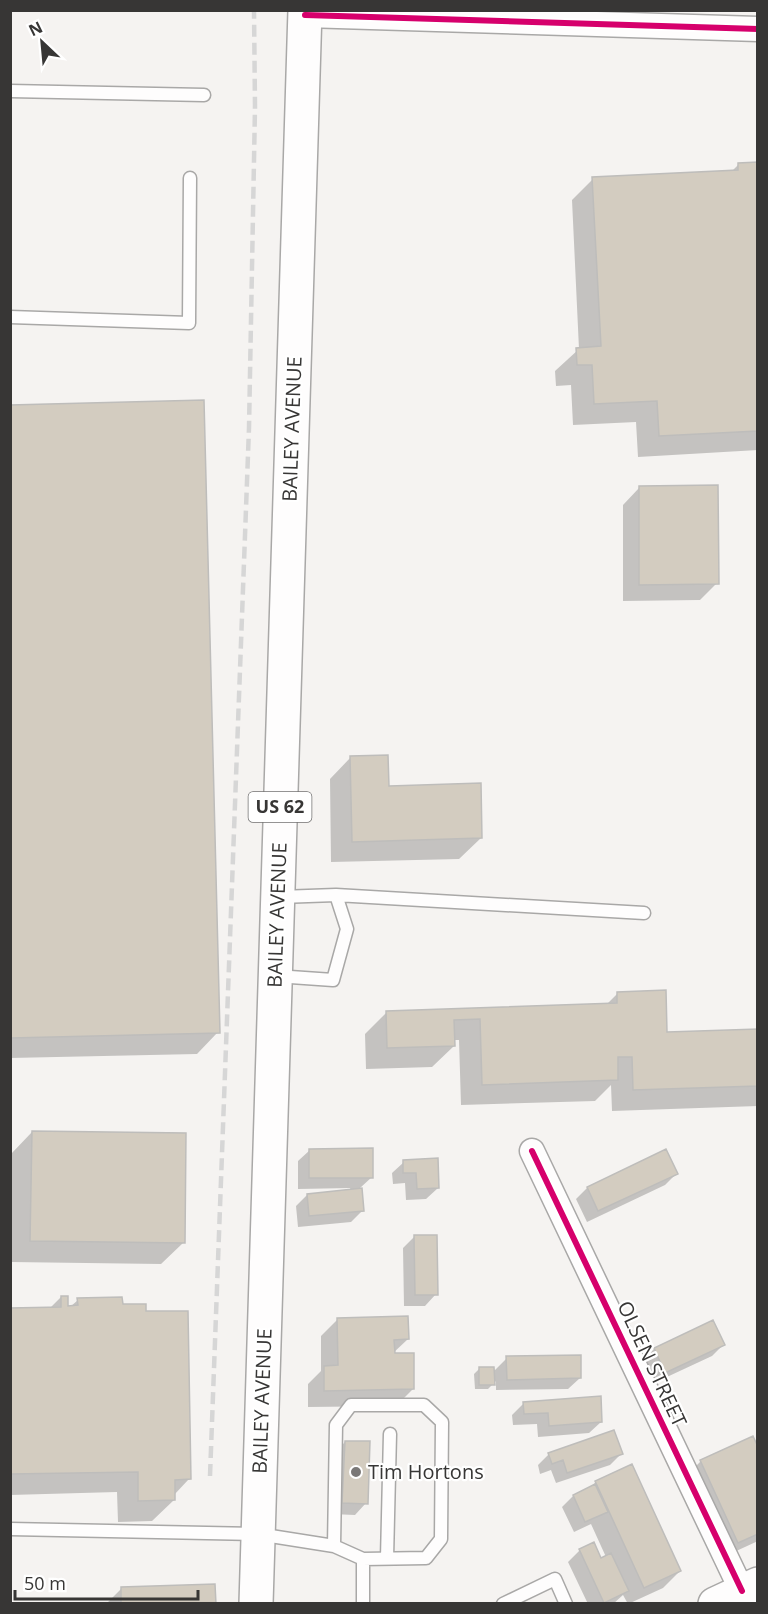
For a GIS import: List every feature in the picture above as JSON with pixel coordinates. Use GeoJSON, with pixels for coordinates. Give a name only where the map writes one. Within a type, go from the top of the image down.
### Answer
{"type":"FeatureCollection","features":[{"type":"Feature","properties":{"kind":"main road","name":"BAILEY AVENUE"},"geometry":{"type":"LineString","coordinates":[[256,1604],[305,13]]}},
{"type":"Feature","properties":{"kind":"street"},"geometry":{"type":"LineString","coordinates":[[305,13],[758,29]]}},
{"type":"Feature","properties":{"kind":"street","name":"OLSEN STREET"},"geometry":{"type":"LineString","coordinates":[[532,1151],[738,1593]]}},
{"type":"Feature","properties":{"kind":"lane"},"geometry":{"type":"LineString","coordinates":[[10,92],[204,95]]}},
{"type":"Feature","properties":{"kind":"lane"},"geometry":{"type":"LineString","coordinates":[[10,317],[189,323],[190,178]]}},
{"type":"Feature","properties":{"kind":"lane"},"geometry":{"type":"LineString","coordinates":[[275,976],[333,980],[346,929],[336,895]]}},
{"type":"Feature","properties":{"kind":"lane"},"geometry":{"type":"LineString","coordinates":[[278,897],[336,895],[644,913]]}},
{"type":"Feature","properties":{"kind":"lane"},"geometry":{"type":"LineString","coordinates":[[10,1529],[258,1534],[334,1546],[363,1559],[426,1558],[441,1539],[442,1422],[423,1405],[351,1405],[336,1425],[334,1546]]}},
{"type":"Feature","properties":{"kind":"lane"},"geometry":{"type":"LineString","coordinates":[[387,1558],[390,1434]]}},
{"type":"Feature","properties":{"kind":"lane"},"geometry":{"type":"LineString","coordinates":[[363,1559],[363,1604]]}},
{"type":"Feature","properties":{"kind":"lane"},"geometry":{"type":"LineString","coordinates":[[503,1604],[555,1579],[566,1604]]}},
{"type":"Feature","properties":{"kind":"building"},"geometry":{"type":"Polygon","coordinates":[[[758,162],[758,431],[659,436],[657,401],[594,404],[592,365],[577,365],[576,348],[601,346],[592,177],[738,170],[738,163],[758,162]]]}},
{"type":"Feature","properties":{"kind":"building"},"geometry":{"type":"Polygon","coordinates":[[[204,400],[220,1033],[10,1038],[10,405],[204,400]]]}},
{"type":"Feature","properties":{"kind":"building"},"geometry":{"type":"Polygon","coordinates":[[[718,485],[719,584],[639,585],[639,486],[718,485]]]}},
{"type":"Feature","properties":{"kind":"building"},"geometry":{"type":"Polygon","coordinates":[[[388,755],[389,786],[481,783],[482,838],[352,842],[350,756],[388,755]]]}},
{"type":"Feature","properties":{"kind":"building"},"geometry":{"type":"Polygon","coordinates":[[[666,990],[667,1032],[758,1029],[758,1086],[633,1090],[632,1057],[618,1057],[618,1080],[482,1085],[480,1019],[454,1020],[455,1046],[387,1048],[386,1011],[617,1003],[617,992],[666,990]]]}},
{"type":"Feature","properties":{"kind":"building"},"geometry":{"type":"Polygon","coordinates":[[[32,1131],[186,1133],[185,1243],[30,1241],[32,1131]]]}},
{"type":"Feature","properties":{"kind":"building"},"geometry":{"type":"Polygon","coordinates":[[[373,1148],[373,1178],[309,1178],[309,1149],[373,1148]]]}},
{"type":"Feature","properties":{"kind":"building"},"geometry":{"type":"Polygon","coordinates":[[[666,1149],[678,1174],[598,1211],[587,1187],[666,1149]]]}},
{"type":"Feature","properties":{"kind":"building"},"geometry":{"type":"Polygon","coordinates":[[[438,1158],[439,1188],[417,1189],[416,1173],[403,1173],[403,1160],[438,1158]]]}},
{"type":"Feature","properties":{"kind":"building"},"geometry":{"type":"Polygon","coordinates":[[[362,1188],[364,1211],[309,1216],[307,1194],[362,1188]]]}},
{"type":"Feature","properties":{"kind":"building"},"geometry":{"type":"Polygon","coordinates":[[[414,1235],[437,1235],[438,1295],[415,1295],[414,1235]]]}},
{"type":"Feature","properties":{"kind":"building"},"geometry":{"type":"Polygon","coordinates":[[[61,1296],[68,1296],[68,1306],[78,1305],[77,1298],[122,1297],[123,1304],[146,1304],[146,1311],[188,1311],[191,1479],[175,1480],[175,1500],[138,1501],[138,1472],[10,1474],[10,1308],[61,1307],[61,1296]]]}},
{"type":"Feature","properties":{"kind":"building"},"geometry":{"type":"Polygon","coordinates":[[[408,1316],[409,1339],[394,1340],[395,1353],[414,1353],[414,1389],[324,1391],[324,1366],[338,1365],[337,1318],[408,1316]]]}},
{"type":"Feature","properties":{"kind":"building"},"geometry":{"type":"Polygon","coordinates":[[[713,1320],[725,1345],[665,1373],[654,1348],[713,1320]]]}},
{"type":"Feature","properties":{"kind":"building"},"geometry":{"type":"Polygon","coordinates":[[[581,1355],[581,1378],[507,1380],[506,1356],[581,1355]]]}},
{"type":"Feature","properties":{"kind":"building"},"geometry":{"type":"Polygon","coordinates":[[[479,1367],[494,1367],[495,1385],[479,1385],[479,1367]]]}},
{"type":"Feature","properties":{"kind":"building"},"geometry":{"type":"Polygon","coordinates":[[[601,1396],[602,1422],[549,1426],[548,1413],[524,1414],[523,1402],[601,1396]]]}},
{"type":"Feature","properties":{"kind":"building"},"geometry":{"type":"Polygon","coordinates":[[[614,1430],[623,1454],[567,1473],[563,1460],[552,1464],[548,1453],[614,1430]]]}},
{"type":"Feature","properties":{"kind":"building"},"geometry":{"type":"Polygon","coordinates":[[[753,1436],[758,1447],[758,1534],[738,1543],[700,1460],[753,1436]]]}},
{"type":"Feature","properties":{"kind":"building","name":"Tim Hortons"},"geometry":{"type":"Polygon","coordinates":[[[345,1441],[370,1441],[368,1504],[342,1503],[345,1441]]]}},
{"type":"Feature","properties":{"kind":"building"},"geometry":{"type":"Polygon","coordinates":[[[632,1464],[681,1571],[644,1588],[595,1481],[632,1464]]]}},
{"type":"Feature","properties":{"kind":"building"},"geometry":{"type":"Polygon","coordinates":[[[595,1484],[608,1512],[585,1522],[573,1495],[595,1484]]]}},
{"type":"Feature","properties":{"kind":"building"},"geometry":{"type":"Polygon","coordinates":[[[594,1542],[601,1558],[611,1553],[629,1591],[604,1603],[579,1549],[594,1542]]]}},
{"type":"Feature","properties":{"kind":"building"},"geometry":{"type":"Polygon","coordinates":[[[215,1584],[216,1604],[121,1604],[121,1587],[215,1584]]]}},
{"type":"Feature","properties":{"kind":"railway"},"geometry":{"type":"LineString","coordinates":[[210,1476],[249,428],[255,107],[254,10]]}},
{"type":"Feature","properties":{"kind":"cycle path"},"geometry":{"type":"LineString","coordinates":[[305,15],[758,29]]}},
{"type":"Feature","properties":{"kind":"cycle path"},"geometry":{"type":"LineString","coordinates":[[532,1151],[742,1591]]}},
{"type":"Feature","properties":{"kind":"place","name":"Tim Hortons"},"geometry":{"type":"Point","coordinates":[356,1472]}}]}
